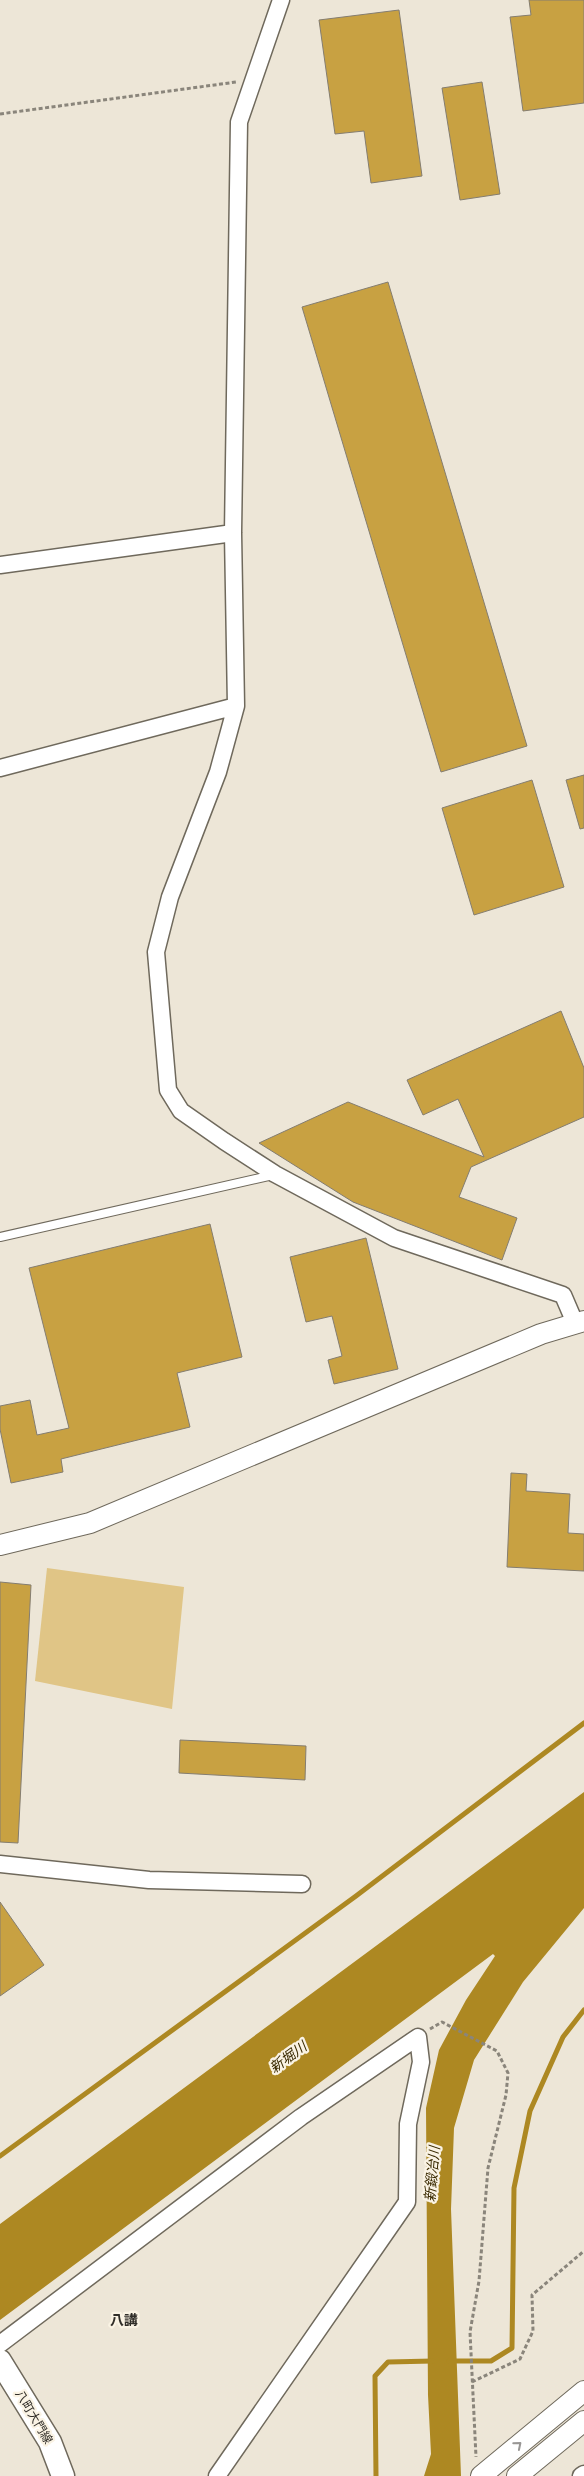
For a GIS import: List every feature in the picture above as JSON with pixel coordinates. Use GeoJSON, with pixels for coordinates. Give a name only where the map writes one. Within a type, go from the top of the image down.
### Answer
{"type":"FeatureCollection","features":[{"type":"Feature","properties":{"kind":"main road","name":"八町大門線"},"geometry":{"type":"LineString","coordinates":[[0,2361],[50,2442],[63,2476]]}},
{"type":"Feature","properties":{"kind":"street"},"geometry":{"type":"LineString","coordinates":[[0,1545],[90,1523],[541,1334],[579,1322],[562,1295],[394,1238],[275,1174],[182,1111],[168,1090],[156,952],[170,898],[218,772],[236,706],[232,533],[239,122],[281,0]]}},
{"type":"Feature","properties":{"kind":"street"},"geometry":{"type":"LineString","coordinates":[[0,565],[232,533]]}},
{"type":"Feature","properties":{"kind":"street"},"geometry":{"type":"LineString","coordinates":[[0,768],[236,706]]}},
{"type":"Feature","properties":{"kind":"street"},"geometry":{"type":"LineString","coordinates":[[0,1864],[149,1880],[302,1884]]}},
{"type":"Feature","properties":{"kind":"street"},"geometry":{"type":"LineString","coordinates":[[0,2344],[300,2117],[418,2037],[420,2062],[408,2124],[407,2202],[217,2476]]}},
{"type":"Feature","properties":{"kind":"street"},"geometry":{"type":"LineString","coordinates":[[483,2474],[584,2390]]}},
{"type":"Feature","properties":{"kind":"street"},"geometry":{"type":"LineString","coordinates":[[517,2476],[584,2421]]}},
{"type":"Feature","properties":{"kind":"lane"},"geometry":{"type":"LineString","coordinates":[[0,1237],[275,1174]]}},
{"type":"Feature","properties":{"kind":"path"},"geometry":{"type":"LineString","coordinates":[[0,114],[252,80]]}},
{"type":"Feature","properties":{"kind":"path"},"geometry":{"type":"LineString","coordinates":[[418,2037],[442,2022],[497,2050],[508,2073],[506,2095],[488,2168],[480,2281],[470,2332],[476,2459],[483,2474]]}},
{"type":"Feature","properties":{"kind":"path"},"geometry":{"type":"LineString","coordinates":[[472,2382],[520,2359],[533,2331],[532,2295],[584,2251]]}},
{"type":"Feature","properties":{"kind":"shaded area"},"geometry":{"type":"Polygon","coordinates":[[[47,1568],[184,1587],[172,1709],[35,1681],[47,1568]]]}},
{"type":"Feature","properties":{"kind":"water"},"geometry":{"type":"Polygon","coordinates":[[[584,1792],[584,1908],[523,1982],[474,2060],[454,2128],[451,2209],[461,2476],[424,2476],[431,2454],[428,2395],[426,2108],[439,2050],[466,2000],[495,1956],[493,1954],[0,2320],[0,2224],[584,1792]]]}},
{"type":"Feature","properties":{"kind":"building"},"geometry":{"type":"Polygon","coordinates":[[[529,0],[584,0],[584,103],[523,111],[510,17],[531,15],[529,0]]]}},
{"type":"Feature","properties":{"kind":"building"},"geometry":{"type":"Polygon","coordinates":[[[399,10],[422,176],[371,183],[364,131],[335,134],[319,20],[399,10]]]}},
{"type":"Feature","properties":{"kind":"building"},"geometry":{"type":"Polygon","coordinates":[[[482,82],[500,194],[460,200],[442,88],[482,82]]]}},
{"type":"Feature","properties":{"kind":"building"},"geometry":{"type":"Polygon","coordinates":[[[388,282],[527,746],[441,772],[302,307],[388,282]]]}},
{"type":"Feature","properties":{"kind":"building"},"geometry":{"type":"Polygon","coordinates":[[[584,775],[584,828],[580,829],[566,780],[584,775]]]}},
{"type":"Feature","properties":{"kind":"building"},"geometry":{"type":"Polygon","coordinates":[[[532,780],[564,887],[474,915],[442,808],[532,780]]]}},
{"type":"Feature","properties":{"kind":"building"},"geometry":{"type":"Polygon","coordinates":[[[561,1011],[584,1068],[584,1117],[471,1167],[459,1197],[517,1218],[502,1260],[353,1202],[259,1143],[348,1102],[484,1157],[458,1099],[423,1115],[407,1080],[561,1011]]]}},
{"type":"Feature","properties":{"kind":"building"},"geometry":{"type":"Polygon","coordinates":[[[210,1224],[242,1357],[177,1373],[190,1427],[61,1459],[63,1472],[11,1483],[0,1429],[0,1406],[30,1400],[37,1435],[69,1428],[29,1268],[210,1224]]]}},
{"type":"Feature","properties":{"kind":"building"},"geometry":{"type":"Polygon","coordinates":[[[366,1238],[398,1369],[334,1384],[328,1360],[342,1356],[332,1316],[306,1322],[290,1257],[366,1238]]]}},
{"type":"Feature","properties":{"kind":"building"},"geometry":{"type":"Polygon","coordinates":[[[511,1473],[527,1474],[526,1491],[570,1494],[568,1533],[584,1534],[584,1571],[507,1567],[511,1473]]]}},
{"type":"Feature","properties":{"kind":"building"},"geometry":{"type":"Polygon","coordinates":[[[0,1582],[31,1585],[18,1843],[0,1842],[0,1582]]]}},
{"type":"Feature","properties":{"kind":"building"},"geometry":{"type":"Polygon","coordinates":[[[180,1740],[306,1746],[305,1780],[179,1773],[180,1740]]]}},
{"type":"Feature","properties":{"kind":"building"},"geometry":{"type":"Polygon","coordinates":[[[0,1902],[44,1965],[0,1996],[0,1902]]]}},
{"type":"Feature","properties":{"kind":"waterway"},"geometry":{"type":"LineString","coordinates":[[0,2156],[356,1896],[584,1723]]}},
{"type":"Feature","properties":{"kind":"waterway"},"geometry":{"type":"LineString","coordinates":[[449,2361],[491,2361],[512,2348],[514,2188],[530,2111],[563,2037],[584,2010]]}},
{"type":"Feature","properties":{"kind":"waterway"},"geometry":{"type":"LineString","coordinates":[[376,2476],[375,2376],[388,2362],[433,2361]]}},
{"type":"Feature","properties":{"kind":"district","name":"八講"},"geometry":{"type":"Point","coordinates":[124,2320]}},
{"type":"Feature","properties":{"kind":"water label","name":"新堀川"},"geometry":{"type":"Point","coordinates":[288,2057]}},
{"type":"Feature","properties":{"kind":"water label","name":"新鍛冶川"},"geometry":{"type":"Point","coordinates":[432,2174]}}]}
